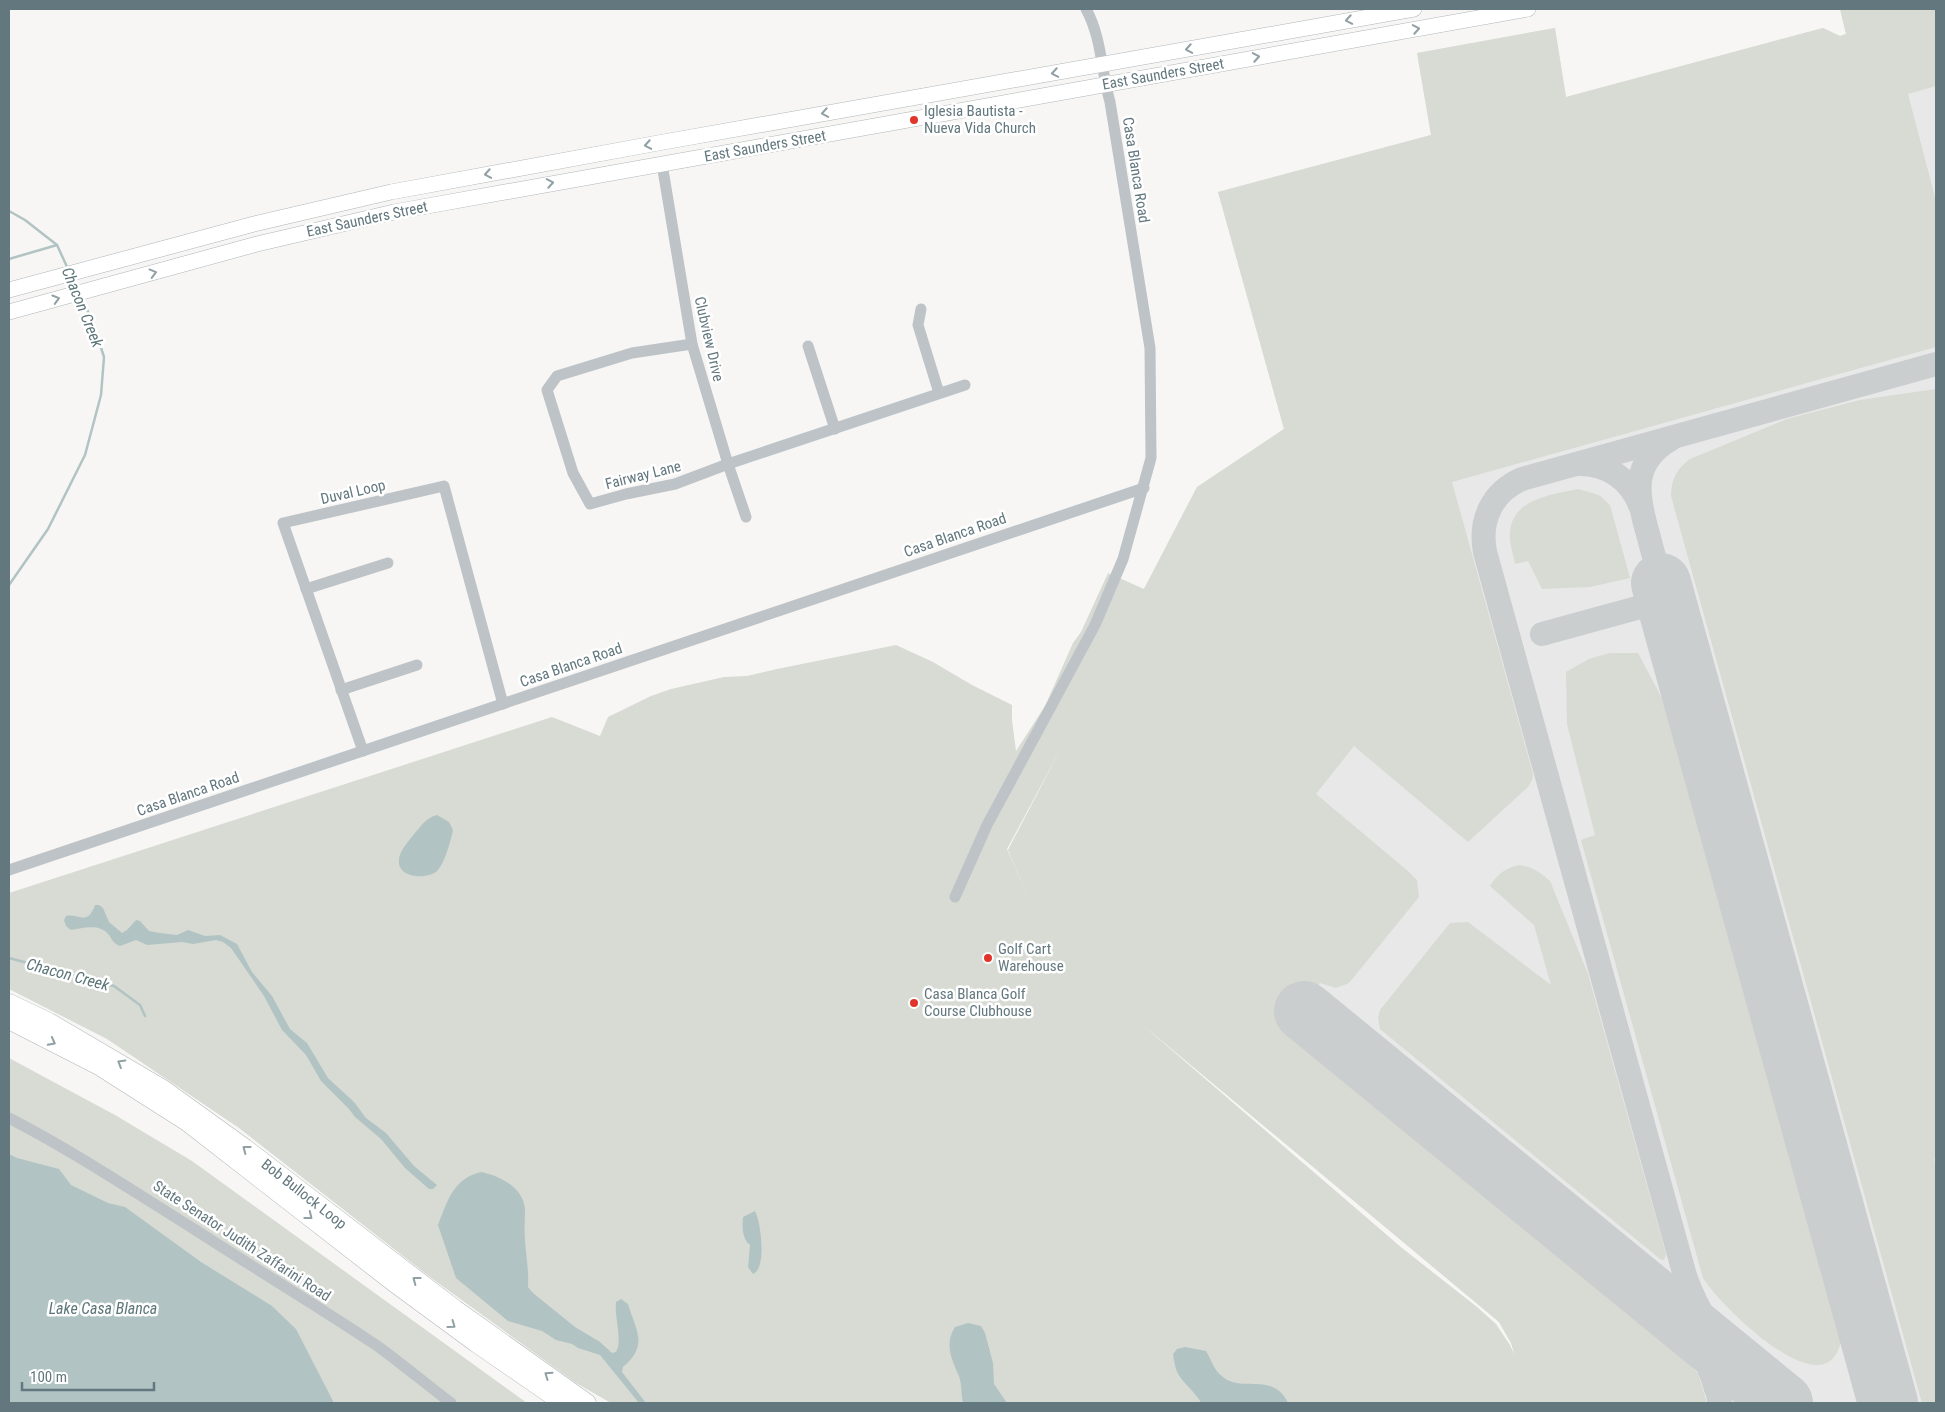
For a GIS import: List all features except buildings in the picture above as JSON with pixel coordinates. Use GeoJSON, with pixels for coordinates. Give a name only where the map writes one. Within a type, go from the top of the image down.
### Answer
{"type":"FeatureCollection","features":[{"type":"Feature","properties":{"kind":"highway","name":"Bob Bullock Loop"},"geometry":{"type":"LineString","coordinates":[[9,1003],[49,1022],[163,1089],[245,1148],[455,1310],[588,1403]]}},
{"type":"Feature","properties":{"kind":"highway","name":"Bob Bullock Loop"},"geometry":{"type":"LineString","coordinates":[[9,1020],[99,1066],[187,1122],[393,1282],[476,1343],[563,1403]]}},
{"type":"Feature","properties":{"kind":"main road","name":"East Saunders Street"},"geometry":{"type":"LineString","coordinates":[[9,290],[254,224],[390,192],[1414,9]]}},
{"type":"Feature","properties":{"kind":"main road","name":"East Saunders Street"},"geometry":{"type":"LineString","coordinates":[[9,312],[326,227],[477,196],[1528,9]]}},
{"type":"Feature","properties":{"kind":"main road"},"geometry":{"type":"LineString","coordinates":[[791,140],[802,130],[912,108],[918,105],[921,97]]}},
{"type":"Feature","properties":{"kind":"main road"},"geometry":{"type":"LineString","coordinates":[[662,164],[662,155],[666,153],[747,138],[762,134],[791,120]]}},
{"type":"Feature","properties":{"kind":"street","name":"Casa Blanca Road"},"geometry":{"type":"LineString","coordinates":[[955,897],[987,825],[1095,624],[1123,559],[1152,458],[1150,348],[1110,102],[1095,28],[1086,9]]}},
{"type":"Feature","properties":{"kind":"street","name":"Clubview Drive"},"geometry":{"type":"LineString","coordinates":[[662,164],[692,344],[746,518]]}},
{"type":"Feature","properties":{"kind":"street"},"geometry":{"type":"LineString","coordinates":[[921,308],[918,325],[938,393]]}},
{"type":"Feature","properties":{"kind":"street","name":"Fairway Lane"},"geometry":{"type":"LineString","coordinates":[[692,344],[632,353],[557,376],[547,390],[573,472],[590,504],[675,484],[728,464],[965,385]]}},
{"type":"Feature","properties":{"kind":"street"},"geometry":{"type":"LineString","coordinates":[[808,346],[835,428]]}},
{"type":"Feature","properties":{"kind":"street","name":"Duval Loop"},"geometry":{"type":"LineString","coordinates":[[363,751],[283,523],[444,486],[504,704]]}},
{"type":"Feature","properties":{"kind":"street","name":"Casa Blanca Road"},"geometry":{"type":"LineString","coordinates":[[9,870],[1144,488]]}},
{"type":"Feature","properties":{"kind":"street"},"geometry":{"type":"LineString","coordinates":[[306,588],[388,563]]}},
{"type":"Feature","properties":{"kind":"street"},"geometry":{"type":"LineString","coordinates":[[341,690],[417,665]]}},
{"type":"Feature","properties":{"kind":"street","name":"State Senator Judith Zaffarini Road"},"geometry":{"type":"LineString","coordinates":[[9,1118],[126,1185],[284,1285],[381,1350],[450,1403]]}},
{"type":"Feature","properties":{"kind":"shaded area"},"geometry":{"type":"Polygon","coordinates":[[[1840,9],[1936,9],[1936,1403],[1511,1403],[1517,1364],[1511,1343],[1499,1322],[1083,975],[1059,951],[1041,926],[1008,850],[1197,487],[1284,429],[1218,192],[1431,135],[1417,53],[1555,28],[1566,97],[1823,28],[1840,36],[1846,34],[1840,9]]]}},
{"type":"Feature","properties":{"kind":"shaded area"},"geometry":{"type":"Polygon","coordinates":[[[1840,9],[1936,9],[1936,86],[1908,94],[1936,201],[1936,347],[1452,482],[1533,774],[1532,780],[1528,787],[1468,842],[1354,746],[1316,794],[1417,880],[1419,897],[1349,983],[1336,988],[1320,983],[1283,1029],[1691,1366],[1698,1374],[1707,1403],[611,1403],[576,1383],[430,1277],[239,1128],[107,1039],[9,989],[9,893],[552,717],[600,736],[608,717],[651,696],[671,689],[724,677],[747,676],[896,645],[933,662],[972,685],[1012,705],[1016,751],[1045,706],[1073,643],[1081,632],[1108,573],[1144,589],[1197,487],[1284,429],[1218,192],[1431,135],[1417,53],[1555,28],[1566,97],[1823,28],[1840,36],[1846,34],[1840,9]],[[1066,739],[1007,849],[1036,914],[1008,850],[1066,739]],[[1138,1021],[1402,1248],[1477,1307],[1496,1324],[1515,1356],[1511,1343],[1499,1322],[1138,1021]]]}},
{"type":"Feature","properties":{"kind":"shaded area"},"geometry":{"type":"Polygon","coordinates":[[[1936,389],[1936,1155],[1934,1159],[1936,1166],[1936,1403],[1922,1403],[1671,496],[1672,484],[1676,475],[1690,459],[1787,419],[1860,400],[1936,389]]]}},
{"type":"Feature","properties":{"kind":"shaded area"},"geometry":{"type":"Polygon","coordinates":[[[1578,489],[1599,495],[1610,505],[1630,578],[1590,587],[1542,589],[1528,561],[1515,564],[1510,536],[1513,521],[1518,512],[1535,500],[1578,489]]]}},
{"type":"Feature","properties":{"kind":"shaded area"},"geometry":{"type":"Polygon","coordinates":[[[1610,653],[1638,653],[1666,706],[1841,1340],[1832,1359],[1817,1365],[1797,1360],[1774,1347],[1731,1310],[1703,1278],[1581,840],[1595,835],[1567,724],[1566,672],[1589,659],[1610,653]]]}},
{"type":"Feature","properties":{"kind":"shaded area"},"geometry":{"type":"Polygon","coordinates":[[[1519,865],[1536,870],[1550,881],[1588,974],[1666,1254],[1664,1260],[1660,1259],[1380,1029],[1378,1018],[1380,1010],[1450,923],[1468,922],[1551,985],[1534,925],[1490,886],[1502,872],[1519,865]]]}},
{"type":"Feature","properties":{"kind":"shaded area"},"geometry":{"type":"Polygon","coordinates":[[[9,1058],[115,1115],[192,1161],[527,1403],[9,1403],[9,1058]]]}},
{"type":"Feature","properties":{"kind":"water"},"geometry":{"type":"Polygon","coordinates":[[[437,815],[449,822],[453,830],[443,862],[434,873],[421,876],[408,874],[400,866],[401,853],[422,825],[437,815]]]}},
{"type":"Feature","properties":{"kind":"water"},"geometry":{"type":"Polygon","coordinates":[[[95,905],[103,908],[109,922],[122,933],[136,920],[140,921],[149,931],[177,935],[188,930],[205,936],[220,935],[237,944],[252,972],[272,996],[290,1029],[307,1043],[328,1078],[354,1102],[366,1118],[386,1133],[414,1166],[437,1185],[433,1189],[429,1189],[405,1168],[381,1139],[355,1117],[321,1081],[306,1055],[282,1030],[264,996],[231,948],[223,942],[216,940],[193,944],[182,942],[147,945],[136,940],[120,946],[114,943],[109,935],[101,929],[91,927],[71,930],[66,926],[64,920],[66,916],[82,918],[89,916],[95,905]]]}},
{"type":"Feature","properties":{"kind":"water","name":"Lake Casa Blanca"},"geometry":{"type":"Polygon","coordinates":[[[9,1154],[17,1158],[59,1169],[71,1185],[108,1203],[125,1207],[201,1262],[272,1306],[296,1329],[334,1403],[9,1403],[9,1154]]]}},
{"type":"Feature","properties":{"kind":"water"},"geometry":{"type":"Polygon","coordinates":[[[481,1172],[496,1176],[520,1194],[525,1209],[528,1287],[533,1293],[575,1327],[600,1342],[612,1353],[616,1352],[619,1341],[616,1302],[621,1299],[628,1304],[637,1330],[638,1345],[636,1352],[623,1367],[622,1372],[646,1403],[639,1403],[600,1355],[556,1340],[542,1331],[508,1321],[456,1278],[438,1225],[449,1199],[458,1185],[472,1175],[481,1172]]]}},
{"type":"Feature","properties":{"kind":"water"},"geometry":{"type":"Polygon","coordinates":[[[755,1211],[761,1234],[761,1255],[760,1264],[753,1274],[748,1267],[750,1245],[743,1232],[743,1217],[755,1211]]]}},
{"type":"Feature","properties":{"kind":"water"},"geometry":{"type":"Polygon","coordinates":[[[968,1323],[981,1326],[985,1333],[993,1363],[994,1384],[1007,1403],[963,1403],[960,1379],[950,1352],[950,1340],[955,1327],[968,1323]]]}},
{"type":"Feature","properties":{"kind":"water"},"geometry":{"type":"Polygon","coordinates":[[[1185,1347],[1206,1351],[1213,1365],[1223,1377],[1239,1383],[1266,1385],[1274,1388],[1282,1393],[1288,1403],[1200,1403],[1198,1397],[1180,1378],[1175,1367],[1173,1354],[1177,1349],[1185,1347]]]}},
{"type":"Feature","properties":{"kind":"waterway","name":"Chacon Creek"},"geometry":{"type":"LineString","coordinates":[[9,211],[25,220],[57,245],[68,269]]}},
{"type":"Feature","properties":{"kind":"waterway"},"geometry":{"type":"LineString","coordinates":[[9,259],[57,245]]}},
{"type":"Feature","properties":{"kind":"waterway","name":"Chacon Creek"},"geometry":{"type":"LineString","coordinates":[[9,585],[48,529],[85,455],[101,395],[104,357],[92,320],[81,297]]}},
{"type":"Feature","properties":{"kind":"waterway","name":"Chacon Creek"},"geometry":{"type":"LineString","coordinates":[[9,958],[114,986],[140,1005],[145,1016]]}},
{"type":"Feature","properties":{"kind":"taxiway"},"geometry":{"type":"LineString","coordinates":[[1720,1403],[1718,1384],[1723,1374],[1736,1372],[1753,1378],[1731,1356],[1704,1319],[1685,1276],[1485,552],[1484,529],[1486,518],[1490,508],[1503,491],[1522,479],[1936,364]]}},
{"type":"Feature","properties":{"kind":"taxiway"},"geometry":{"type":"LineString","coordinates":[[1661,583],[1641,506],[1640,481],[1643,469],[1649,458],[1658,448],[1671,439]]}},
{"type":"Feature","properties":{"kind":"taxiway"},"geometry":{"type":"LineString","coordinates":[[1580,464],[1599,467],[1616,475],[1630,488],[1640,505]]}},
{"type":"Feature","properties":{"kind":"taxiway"},"geometry":{"type":"LineString","coordinates":[[1542,634],[1666,600]]}},
{"type":"Feature","properties":{"kind":"taxiway"},"geometry":{"type":"LineString","coordinates":[[1647,1291],[1670,1298],[1679,1293],[1685,1281]]}},
{"type":"Feature","properties":{"kind":"taxiway"},"geometry":{"type":"LineString","coordinates":[[1671,1312],[1704,1357],[1716,1389]]}},
{"type":"Feature","properties":{"kind":"runway"},"geometry":{"type":"LineString","coordinates":[[1661,583],[1888,1403]]}},
{"type":"Feature","properties":{"kind":"runway"},"geometry":{"type":"LineString","coordinates":[[1304,1011],[1783,1403]]}},
{"type":"Feature","properties":{"kind":"place","name":"Iglesia Bautista - Nueva Vida Church"},"geometry":{"type":"Point","coordinates":[914,120]}},
{"type":"Feature","properties":{"kind":"place","name":"Golf Cart Warehouse"},"geometry":{"type":"Point","coordinates":[988,958]}},
{"type":"Feature","properties":{"kind":"place","name":"Casa Blanca Golf Course Clubhouse"},"geometry":{"type":"Point","coordinates":[914,1003]}}]}
